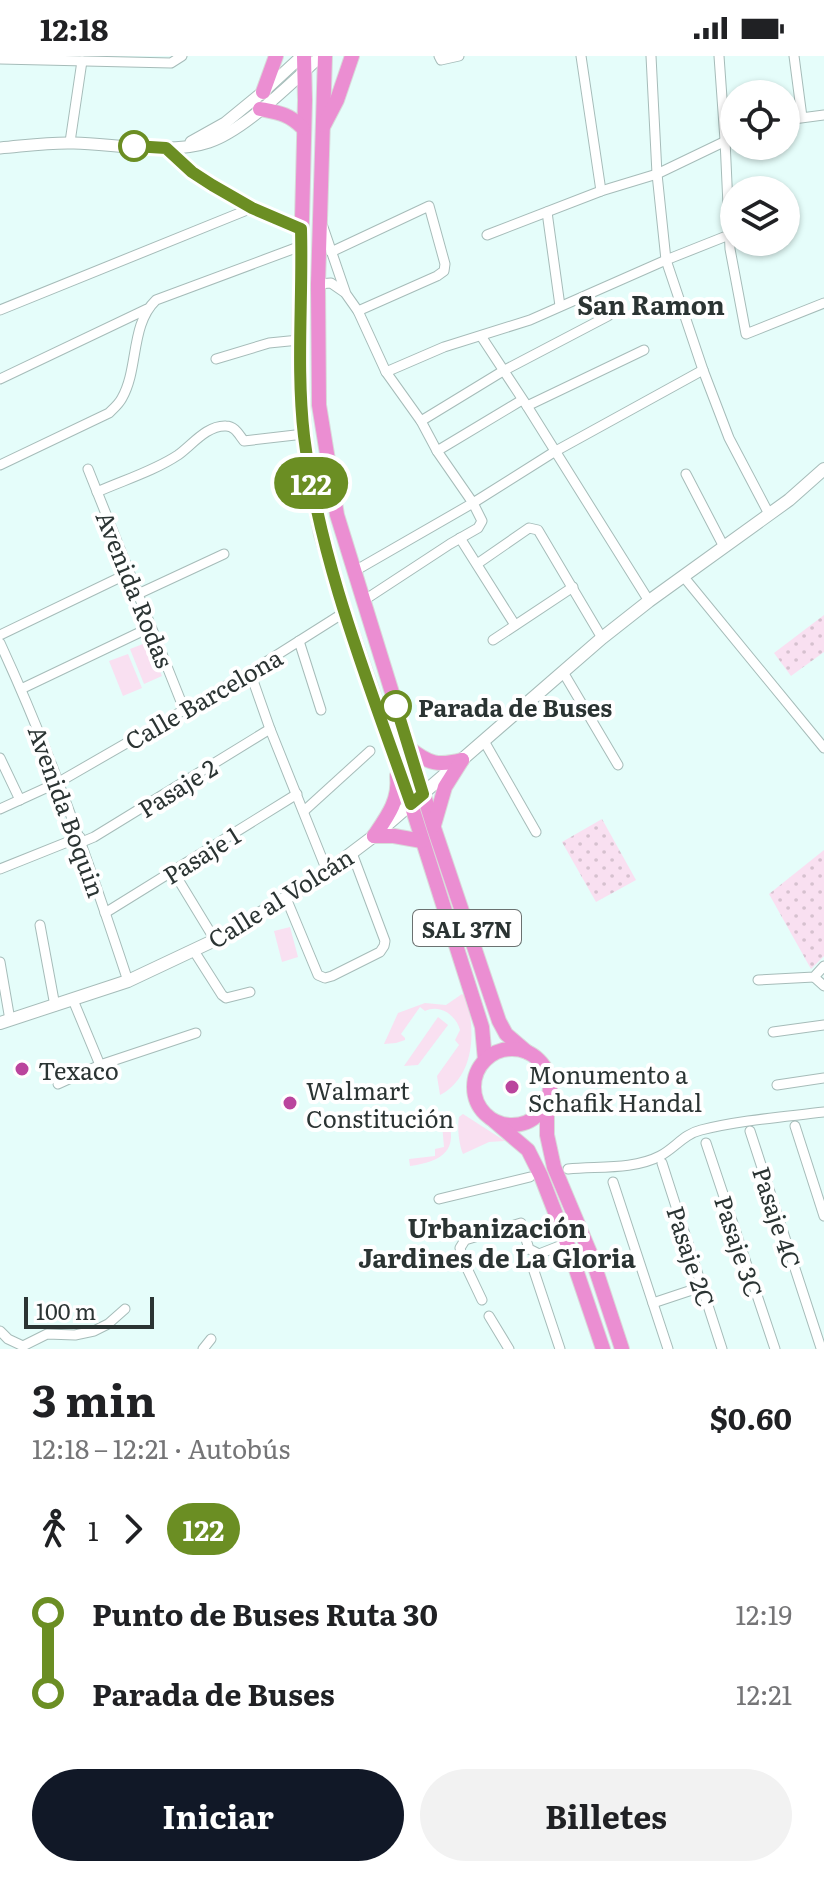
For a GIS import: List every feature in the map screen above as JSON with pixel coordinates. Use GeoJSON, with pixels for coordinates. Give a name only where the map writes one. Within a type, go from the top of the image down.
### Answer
{"type":"FeatureCollection","features":[{"type":"Feature","properties":{"kind":"highway"},"geometry":{"type":"LineString","coordinates":[[263,92],[276,56]]}},
{"type":"Feature","properties":{"kind":"highway","name":"SAL 37N"},"geometry":{"type":"LineString","coordinates":[[323,56],[319,405],[337,515],[423,794],[499,1021],[506,1034],[537,1059],[547,1072],[550,1084],[547,1135],[554,1167],[591,1255],[622,1349]]}},
{"type":"Feature","properties":{"kind":"highway"},"geometry":{"type":"LineString","coordinates":[[322,129],[337,100],[352,56]]}},
{"type":"Feature","properties":{"kind":"highway","name":"SAL 37N"},"geometry":{"type":"LineString","coordinates":[[303,61],[299,340],[304,434],[321,534],[482,1027],[485,1060],[474,1078],[474,1092],[481,1110],[528,1150],[567,1243],[603,1349]]}},
{"type":"Feature","properties":{"kind":"highway"},"geometry":{"type":"LineString","coordinates":[[260,109],[285,114],[303,128]]}},
{"type":"Feature","properties":{"kind":"highway"},"geometry":{"type":"LineString","coordinates":[[409,748],[421,758],[434,763],[462,760]]}},
{"type":"Feature","properties":{"kind":"highway"},"geometry":{"type":"LineString","coordinates":[[374,836],[397,794],[394,756]]}},
{"type":"Feature","properties":{"kind":"highway"},"geometry":{"type":"LineString","coordinates":[[434,828],[445,787],[462,760]]}},
{"type":"Feature","properties":{"kind":"highway"},"geometry":{"type":"LineString","coordinates":[[374,836],[422,841]]}},
{"type":"Feature","properties":{"kind":"highway"},"geometry":{"type":"LineString","coordinates":[[485,1060],[505,1050],[527,1052]]}},
{"type":"Feature","properties":{"kind":"highway"},"geometry":{"type":"LineString","coordinates":[[494,1121],[510,1125],[527,1122],[541,1111],[547,1100]]}},
{"type":"Feature","properties":{"kind":"main road","name":"Calle al Volcán"},"geometry":{"type":"LineString","coordinates":[[5,1021],[128,981],[194,951],[327,871],[374,836],[602,638],[789,500],[824,469]]}},
{"type":"Feature","properties":{"kind":"street"},"geometry":{"type":"LineString","coordinates":[[0,59],[171,63],[182,56]]}},
{"type":"Feature","properties":{"kind":"street"},"geometry":{"type":"LineString","coordinates":[[180,148],[225,123],[303,61],[323,56]]}},
{"type":"Feature","properties":{"kind":"street"},"geometry":{"type":"LineString","coordinates":[[440,58],[459,56]]}},
{"type":"Feature","properties":{"kind":"street"},"geometry":{"type":"LineString","coordinates":[[581,56],[601,191]]}},
{"type":"Feature","properties":{"kind":"street"},"geometry":{"type":"LineString","coordinates":[[651,56],[657,174],[666,260],[729,438],[769,514]]}},
{"type":"Feature","properties":{"kind":"street"},"geometry":{"type":"LineString","coordinates":[[719,56],[722,80]]}},
{"type":"Feature","properties":{"kind":"street"},"geometry":{"type":"LineString","coordinates":[[794,56],[802,117],[824,115]]}},
{"type":"Feature","properties":{"kind":"street"},"geometry":{"type":"LineString","coordinates":[[70,142],[82,61]]}},
{"type":"Feature","properties":{"kind":"street"},"geometry":{"type":"LineString","coordinates":[[0,148],[70,142],[180,148],[208,143],[230,133],[260,109],[303,61]]}},
{"type":"Feature","properties":{"kind":"street"},"geometry":{"type":"LineString","coordinates":[[487,235],[601,191],[657,174],[720,144]]}},
{"type":"Feature","properties":{"kind":"street"},"geometry":{"type":"LineString","coordinates":[[166,148],[192,172],[252,208],[301,229]]}},
{"type":"Feature","properties":{"kind":"street"},"geometry":{"type":"LineString","coordinates":[[331,252],[429,206],[445,264],[444,271],[358,311]]}},
{"type":"Feature","properties":{"kind":"street"},"geometry":{"type":"LineString","coordinates":[[0,310],[252,208]]}},
{"type":"Feature","properties":{"kind":"street"},"geometry":{"type":"LineString","coordinates":[[547,212],[560,306]]}},
{"type":"Feature","properties":{"kind":"street"},"geometry":{"type":"LineString","coordinates":[[321,220],[346,294],[358,311],[386,372],[473,503],[482,524],[363,601]]}},
{"type":"Feature","properties":{"kind":"street"},"geometry":{"type":"LineString","coordinates":[[386,372],[444,347],[530,320],[720,239]]}},
{"type":"Feature","properties":{"kind":"street"},"geometry":{"type":"LineString","coordinates":[[0,379],[147,309],[156,300],[301,246]]}},
{"type":"Feature","properties":{"kind":"street"},"geometry":{"type":"LineString","coordinates":[[733,256],[746,334],[824,303]]}},
{"type":"Feature","properties":{"kind":"street"},"geometry":{"type":"LineString","coordinates":[[318,284],[331,283],[346,294]]}},
{"type":"Feature","properties":{"kind":"street"},"geometry":{"type":"LineString","coordinates":[[0,465],[109,413],[121,401],[147,309]]}},
{"type":"Feature","properties":{"kind":"street"},"geometry":{"type":"LineString","coordinates":[[421,421],[503,371],[608,316]]}},
{"type":"Feature","properties":{"kind":"street"},"geometry":{"type":"LineString","coordinates":[[481,336],[649,601]]}},
{"type":"Feature","properties":{"kind":"street"},"geometry":{"type":"LineString","coordinates":[[216,359],[269,343],[299,340]]}},
{"type":"Feature","properties":{"kind":"street"},"geometry":{"type":"LineString","coordinates":[[437,451],[525,403],[644,350]]}},
{"type":"Feature","properties":{"kind":"street"},"geometry":{"type":"LineString","coordinates":[[353,572],[554,452],[703,370]]}},
{"type":"Feature","properties":{"kind":"street"},"geometry":{"type":"LineString","coordinates":[[97,492],[166,462],[218,427],[233,427],[244,441],[304,434]]}},
{"type":"Feature","properties":{"kind":"street","name":"Avenida Rodas"},"geometry":{"type":"LineString","coordinates":[[88,469],[184,709]]}},
{"type":"Feature","properties":{"kind":"street"},"geometry":{"type":"LineString","coordinates":[[686,474],[724,547]]}},
{"type":"Feature","properties":{"kind":"street"},"geometry":{"type":"LineString","coordinates":[[477,564],[529,528],[538,530],[602,638]]}},
{"type":"Feature","properties":{"kind":"street"},"geometry":{"type":"LineString","coordinates":[[460,538],[515,625]]}},
{"type":"Feature","properties":{"kind":"street"},"geometry":{"type":"LineString","coordinates":[[138,594],[224,554]]}},
{"type":"Feature","properties":{"kind":"street"},"geometry":{"type":"LineString","coordinates":[[0,635],[129,573]]}},
{"type":"Feature","properties":{"kind":"street"},"geometry":{"type":"LineString","coordinates":[[683,576],[824,748]]}},
{"type":"Feature","properties":{"kind":"street"},"geometry":{"type":"LineString","coordinates":[[493,640],[573,587]]}},
{"type":"Feature","properties":{"kind":"street","name":"Calle Barcelona"},"geometry":{"type":"LineString","coordinates":[[0,809],[59,782],[250,672],[345,612]]}},
{"type":"Feature","properties":{"kind":"street"},"geometry":{"type":"LineString","coordinates":[[21,689],[151,627]]}},
{"type":"Feature","properties":{"kind":"street"},"geometry":{"type":"LineString","coordinates":[[299,641],[321,710]]}},
{"type":"Feature","properties":{"kind":"street","name":"Avenida Boquin"},"geometry":{"type":"LineString","coordinates":[[0,643],[81,840],[128,981]]}},
{"type":"Feature","properties":{"kind":"street"},"geometry":{"type":"LineString","coordinates":[[250,672],[327,871]]}},
{"type":"Feature","properties":{"kind":"street"},"geometry":{"type":"LineString","coordinates":[[563,672],[618,765]]}},
{"type":"Feature","properties":{"kind":"street","name":"Pasaje 2"},"geometry":{"type":"LineString","coordinates":[[0,869],[81,840],[122,820],[270,729]]}},
{"type":"Feature","properties":{"kind":"street"},"geometry":{"type":"LineString","coordinates":[[484,741],[536,832]]}},
{"type":"Feature","properties":{"kind":"street"},"geometry":{"type":"LineString","coordinates":[[304,811],[370,751]]}},
{"type":"Feature","properties":{"kind":"street"},"geometry":{"type":"LineString","coordinates":[[0,758],[20,800]]}},
{"type":"Feature","properties":{"kind":"street","name":"Pasaje 1"},"geometry":{"type":"LineString","coordinates":[[105,913],[297,794]]}},
{"type":"Feature","properties":{"kind":"street"},"geometry":{"type":"LineString","coordinates":[[286,898],[318,975],[325,978],[332,976],[380,952],[385,941],[352,853]]}},
{"type":"Feature","properties":{"kind":"street"},"geometry":{"type":"LineString","coordinates":[[173,871],[215,940]]}},
{"type":"Feature","properties":{"kind":"street"},"geometry":{"type":"LineString","coordinates":[[40,925],[55,1006]]}},
{"type":"Feature","properties":{"kind":"street"},"geometry":{"type":"LineString","coordinates":[[194,951],[226,998],[250,992]]}},
{"type":"Feature","properties":{"kind":"street"},"geometry":{"type":"LineString","coordinates":[[0,962],[5,1021]]}},
{"type":"Feature","properties":{"kind":"street"},"geometry":{"type":"LineString","coordinates":[[758,980],[814,977],[824,966]]}},
{"type":"Feature","properties":{"kind":"street"},"geometry":{"type":"LineString","coordinates":[[814,977],[824,986]]}},
{"type":"Feature","properties":{"kind":"street"},"geometry":{"type":"LineString","coordinates":[[73,1000],[100,1065]]}},
{"type":"Feature","properties":{"kind":"street"},"geometry":{"type":"LineString","coordinates":[[773,1032],[824,1025]]}},
{"type":"Feature","properties":{"kind":"street"},"geometry":{"type":"LineString","coordinates":[[58,1084],[100,1065],[196,1033]]}},
{"type":"Feature","properties":{"kind":"street"},"geometry":{"type":"LineString","coordinates":[[777,1085],[824,1078]]}},
{"type":"Feature","properties":{"kind":"street"},"geometry":{"type":"LineString","coordinates":[[568,1169],[630,1165],[651,1160],[699,1130],[824,1112]]}},
{"type":"Feature","properties":{"kind":"street"},"geometry":{"type":"LineString","coordinates":[[795,1126],[824,1216]]}},
{"type":"Feature","properties":{"kind":"street","name":"Pasaje 4C"},"geometry":{"type":"LineString","coordinates":[[750,1131],[822,1348]]}},
{"type":"Feature","properties":{"kind":"street","name":"Pasaje 3C"},"geometry":{"type":"LineString","coordinates":[[706,1143],[775,1349]]}},
{"type":"Feature","properties":{"kind":"street","name":"Pasaje 2C"},"geometry":{"type":"LineString","coordinates":[[662,1163],[722,1349]]}},
{"type":"Feature","properties":{"kind":"street"},"geometry":{"type":"LineString","coordinates":[[439,1199],[530,1177]]}},
{"type":"Feature","properties":{"kind":"street"},"geometry":{"type":"LineString","coordinates":[[613,1182],[668,1349]]}},
{"type":"Feature","properties":{"kind":"street"},"geometry":{"type":"LineString","coordinates":[[482,1300],[463,1260],[460,1248],[465,1240],[521,1223],[529,1249],[539,1254],[567,1243]]}},
{"type":"Feature","properties":{"kind":"street"},"geometry":{"type":"LineString","coordinates":[[534,1271],[560,1349]]}},
{"type":"Feature","properties":{"kind":"street"},"geometry":{"type":"LineString","coordinates":[[653,1303],[701,1287]]}},
{"type":"Feature","properties":{"kind":"street"},"geometry":{"type":"LineString","coordinates":[[0,1331],[23,1346],[47,1334],[75,1335],[94,1331],[125,1309]]}},
{"type":"Feature","properties":{"kind":"street"},"geometry":{"type":"LineString","coordinates":[[489,1316],[507,1348]]}},
{"type":"Feature","properties":{"kind":"street"},"geometry":{"type":"LineString","coordinates":[[203,1349],[211,1339]]}},
{"type":"Feature","properties":{"kind":"shaded area"},"geometry":{"type":"Polygon","coordinates":[[[824,615],[824,652],[791,676],[774,653],[824,615]]]}},
{"type":"Feature","properties":{"kind":"shaded area"},"geometry":{"type":"Polygon","coordinates":[[[148,642],[162,676],[144,684],[130,649],[148,642]]]}},
{"type":"Feature","properties":{"kind":"shaded area"},"geometry":{"type":"Polygon","coordinates":[[[128,654],[142,688],[123,696],[109,661],[128,654]]]}},
{"type":"Feature","properties":{"kind":"shaded area"},"geometry":{"type":"Polygon","coordinates":[[[602,819],[636,880],[596,902],[562,842],[602,819]]]}},
{"type":"Feature","properties":{"kind":"shaded area"},"geometry":{"type":"Polygon","coordinates":[[[824,850],[824,956],[811,969],[769,894],[824,850]]]}},
{"type":"Feature","properties":{"kind":"shaded area"},"geometry":{"type":"Polygon","coordinates":[[[290,927],[298,957],[282,962],[274,931],[290,927]]]}},
{"type":"Feature","properties":{"kind":"shaded area"},"geometry":{"type":"Polygon","coordinates":[[[462,994],[466,997],[471,1024],[470,1052],[460,1076],[452,1087],[440,1095],[437,1076],[459,1045],[455,1040],[460,1030],[451,1016],[442,1010],[425,1011],[420,1007],[401,1034],[405,1040],[384,1044],[398,1013],[425,1003],[446,1005],[462,994]]]}},
{"type":"Feature","properties":{"kind":"shaded area"},"geometry":{"type":"Polygon","coordinates":[[[438,1017],[448,1025],[418,1065],[404,1066],[438,1017]]]}},
{"type":"Feature","properties":{"kind":"shaded area"},"geometry":{"type":"Polygon","coordinates":[[[441,1113],[446,1116],[450,1128],[449,1146],[439,1157],[410,1166],[409,1159],[435,1156],[435,1149],[444,1147],[441,1113]]]}},
{"type":"Feature","properties":{"kind":"shaded area"},"geometry":{"type":"Polygon","coordinates":[[[463,1114],[505,1141],[489,1142],[463,1154],[458,1126],[459,1117],[463,1114]]]}},
{"type":"Feature","properties":{"kind":"bus line","name":"122"},"geometry":{"type":"LineString","coordinates":[[134,146],[166,148],[192,172],[212,185],[252,208],[301,229],[299,340],[304,434],[321,534],[411,804],[423,794],[396,706]]}},
{"type":"Feature","properties":{"kind":"place","name":"Parada de Buses"},"geometry":{"type":"Point","coordinates":[396,706]}},
{"type":"Feature","properties":{"kind":"place","name":"Texaco"},"geometry":{"type":"Point","coordinates":[22,1069]}},
{"type":"Feature","properties":{"kind":"place","name":"Monumento a Schafik Handal"},"geometry":{"type":"Point","coordinates":[512,1087]}},
{"type":"Feature","properties":{"kind":"place","name":"Walmart Constitución"},"geometry":{"type":"Point","coordinates":[290,1103]}},
{"type":"Feature","properties":{"kind":"district","name":"San Ramon"},"geometry":{"type":"Point","coordinates":[651,303]}},
{"type":"Feature","properties":{"kind":"district","name":"Urbanización Jardines de La Gloria"},"geometry":{"type":"Point","coordinates":[497,1241]}}]}
